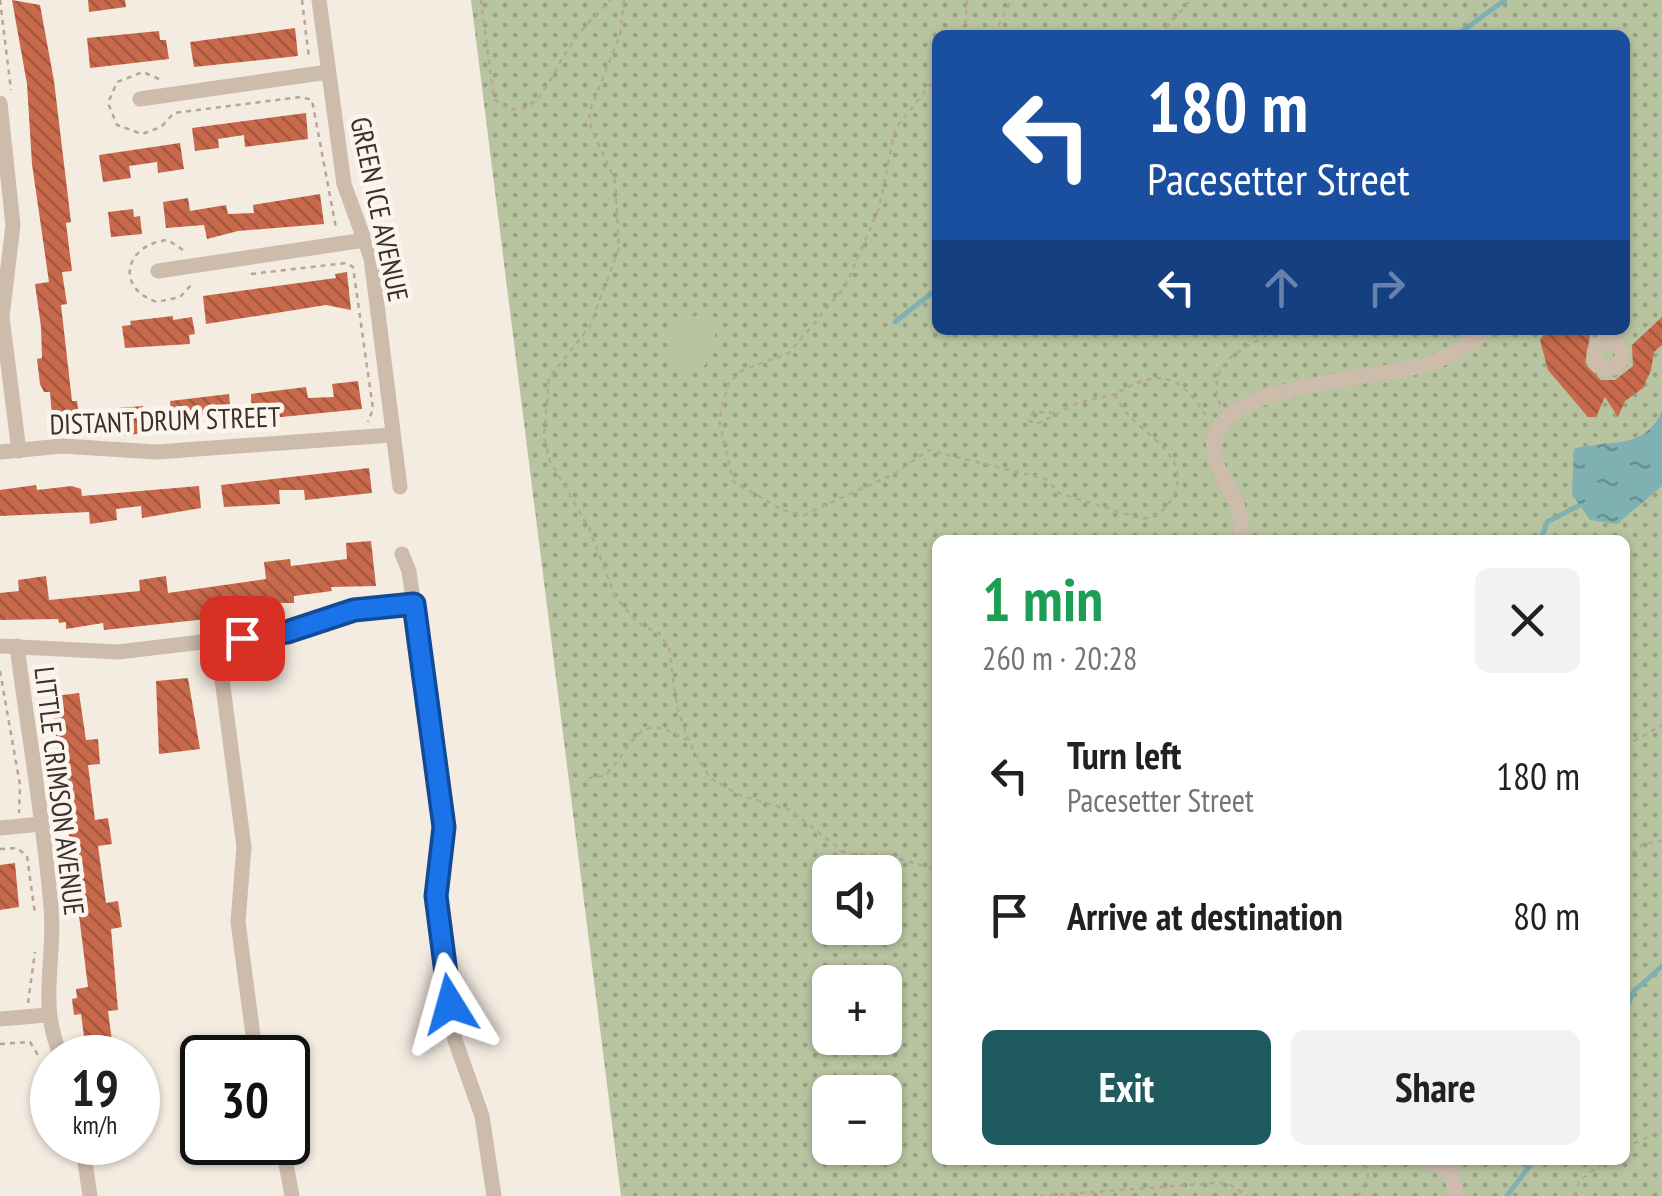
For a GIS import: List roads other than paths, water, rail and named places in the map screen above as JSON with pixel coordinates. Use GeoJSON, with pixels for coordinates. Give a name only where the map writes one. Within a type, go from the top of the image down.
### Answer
{"type":"FeatureCollection","features":[{"type":"Feature","properties":{"kind":"street","name":"GREEN ICE AVENUE"},"geometry":{"type":"LineString","coordinates":[[319,0],[344,184],[371,258],[400,487]]}},
{"type":"Feature","properties":{"kind":"street"},"geometry":{"type":"LineString","coordinates":[[140,99],[328,72]]}},
{"type":"Feature","properties":{"kind":"street"},"geometry":{"type":"LineString","coordinates":[[6,99],[13,225],[2,316],[19,450]]}},
{"type":"Feature","properties":{"kind":"street"},"geometry":{"type":"LineString","coordinates":[[158,271],[365,240]]}},
{"type":"Feature","properties":{"kind":"street"},"geometry":{"type":"LineString","coordinates":[[1241,535],[1240,505],[1214,458],[1215,436],[1226,418],[1246,403],[1280,393],[1430,363],[1462,350],[1482,335]]}},
{"type":"Feature","properties":{"kind":"street","name":"DISTANT DRUM STREET"},"geometry":{"type":"LineString","coordinates":[[0,452],[62,446],[157,452],[391,434]]}},
{"type":"Feature","properties":{"kind":"street"},"geometry":{"type":"LineString","coordinates":[[402,554],[414,604],[444,827],[438,914],[456,1040],[482,1116],[494,1196]]}},
{"type":"Feature","properties":{"kind":"street"},"geometry":{"type":"LineString","coordinates":[[8,646],[90,652],[217,641],[287,632],[354,610],[414,604]]}},
{"type":"Feature","properties":{"kind":"street"},"geometry":{"type":"LineString","coordinates":[[217,641],[244,847],[238,922],[253,1035]]}},
{"type":"Feature","properties":{"kind":"street","name":"LITTLE CRIMSON AVENUE"},"geometry":{"type":"LineString","coordinates":[[8,646],[41,824],[52,910],[48,1015],[55,1035]]}},
{"type":"Feature","properties":{"kind":"street"},"geometry":{"type":"LineString","coordinates":[[5,824],[41,824]]}},
{"type":"Feature","properties":{"kind":"street"},"geometry":{"type":"LineString","coordinates":[[0,1019],[48,1015]]}},
{"type":"Feature","properties":{"kind":"street"},"geometry":{"type":"LineString","coordinates":[[85,1165],[90,1196]]}},
{"type":"Feature","properties":{"kind":"street"},"geometry":{"type":"LineString","coordinates":[[286,1165],[292,1196]]}},
{"type":"Feature","properties":{"kind":"street"},"geometry":{"type":"LineString","coordinates":[[1449,1165],[1456,1196]]}},
{"type":"Feature","properties":{"kind":"water"},"geometry":{"type":"Polygon","coordinates":[[[1662,410],[1662,486],[1617,524],[1590,520],[1572,494],[1574,449],[1636,438],[1647,432],[1662,410]]]}},
{"type":"Feature","properties":{"kind":"waterway"},"geometry":{"type":"LineString","coordinates":[[1464,30],[1505,0]]}},
{"type":"Feature","properties":{"kind":"waterway"},"geometry":{"type":"LineString","coordinates":[[895,322],[932,293]]}},
{"type":"Feature","properties":{"kind":"waterway"},"geometry":{"type":"LineString","coordinates":[[1543,535],[1547,522],[1578,506]]}},
{"type":"Feature","properties":{"kind":"waterway"},"geometry":{"type":"LineString","coordinates":[[1630,1000],[1634,991],[1662,966]]}},
{"type":"Feature","properties":{"kind":"waterway"},"geometry":{"type":"LineString","coordinates":[[1507,1196],[1530,1165]]}}]}
